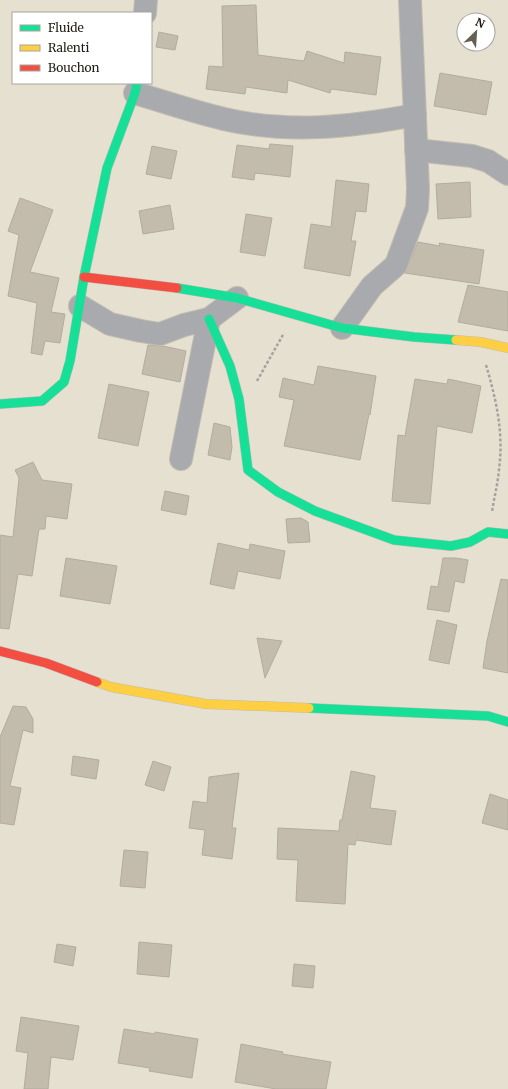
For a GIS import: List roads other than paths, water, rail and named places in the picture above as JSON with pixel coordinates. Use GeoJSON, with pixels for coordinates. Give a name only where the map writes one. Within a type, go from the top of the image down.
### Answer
{"type":"FeatureCollection","features":[{"type":"Feature","properties":{"kind":"street"},"geometry":{"type":"LineString","coordinates":[[145,12],[146,0]]}},
{"type":"Feature","properties":{"kind":"street"},"geometry":{"type":"LineString","coordinates":[[342,328],[372,286],[396,265],[417,208],[418,189],[410,0]]}},
{"type":"Feature","properties":{"kind":"street"},"geometry":{"type":"LineString","coordinates":[[0,404],[42,401],[64,382],[70,361],[84,277],[107,168],[136,88],[224,119],[273,126],[322,128],[357,125],[415,115]]}},
{"type":"Feature","properties":{"kind":"street"},"geometry":{"type":"LineString","coordinates":[[416,150],[472,156],[488,161],[508,174]]}},
{"type":"Feature","properties":{"kind":"street"},"geometry":{"type":"LineString","coordinates":[[84,277],[156,285],[237,298],[342,328],[414,337],[481,342],[508,348]]}},
{"type":"Feature","properties":{"kind":"street"},"geometry":{"type":"LineString","coordinates":[[80,306],[110,324],[160,334],[184,325],[209,319],[237,298]]}},
{"type":"Feature","properties":{"kind":"street"},"geometry":{"type":"LineString","coordinates":[[209,319],[230,366],[240,400],[248,470],[258,478],[278,492],[315,511],[394,540],[451,546],[470,542],[488,532],[508,534]]}},
{"type":"Feature","properties":{"kind":"street"},"geometry":{"type":"LineString","coordinates":[[181,459],[209,319]]}},
{"type":"Feature","properties":{"kind":"street"},"geometry":{"type":"LineString","coordinates":[[0,651],[46,663],[111,687],[206,704],[488,716],[508,722]]}}]}
